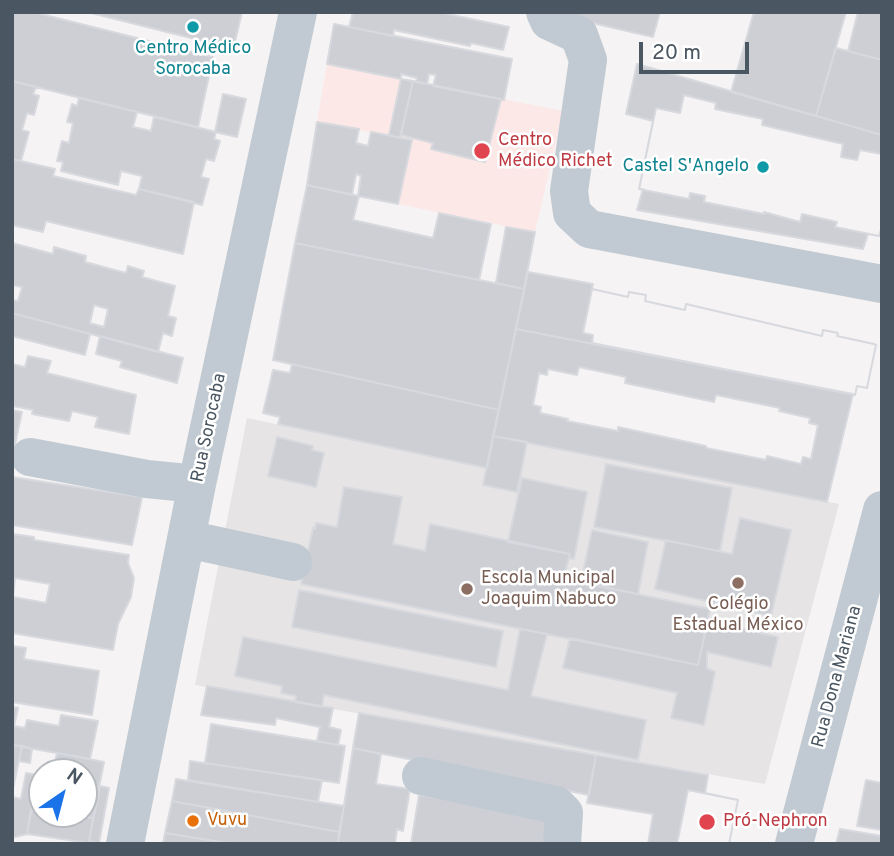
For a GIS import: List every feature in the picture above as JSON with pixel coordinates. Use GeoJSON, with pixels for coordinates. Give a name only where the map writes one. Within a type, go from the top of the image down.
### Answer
{"type":"FeatureCollection","features":[{"type":"Feature","properties":{"kind":"street","name":"Rua Sorocaba"},"geometry":{"type":"LineString","coordinates":[[125,844],[197,484],[298,12]]}},
{"type":"Feature","properties":{"kind":"street"},"geometry":{"type":"LineString","coordinates":[[545,12],[549,21],[579,36],[587,60],[569,191],[572,213],[589,229],[882,284]]}},
{"type":"Feature","properties":{"kind":"street"},"geometry":{"type":"LineString","coordinates":[[30,457],[147,479],[197,484]]}},
{"type":"Feature","properties":{"kind":"street","name":"Rua Dona Mariana"},"geometry":{"type":"LineString","coordinates":[[794,844],[869,612],[882,510]]}},
{"type":"Feature","properties":{"kind":"street"},"geometry":{"type":"LineString","coordinates":[[187,539],[293,562]]}},
{"type":"Feature","properties":{"kind":"street"},"geometry":{"type":"LineString","coordinates":[[421,776],[556,805],[564,813],[562,844]]}},
{"type":"Feature","properties":{"kind":"shaded area","name":"Centro Médico Richet"},"geometry":{"type":"Polygon","coordinates":[[[327,64],[563,111],[535,232],[398,204],[412,140],[317,122],[327,64]]]}},
{"type":"Feature","properties":{"kind":"shaded area"},"geometry":{"type":"Polygon","coordinates":[[[247,418],[486,468],[493,436],[839,504],[765,784],[195,685],[247,418]]]}},
{"type":"Feature","properties":{"kind":"building"},"geometry":{"type":"Polygon","coordinates":[[[12,12],[33,12],[213,57],[198,127],[12,81],[12,12]]]}},
{"type":"Feature","properties":{"kind":"building","name":"Centro Médico Sorocaba"},"geometry":{"type":"Polygon","coordinates":[[[87,12],[242,12],[234,46],[215,44],[87,12]]]}},
{"type":"Feature","properties":{"kind":"building"},"geometry":{"type":"Polygon","coordinates":[[[353,12],[438,12],[509,27],[503,50],[394,30],[393,36],[349,27],[353,12]]]}},
{"type":"Feature","properties":{"kind":"building"},"geometry":{"type":"Polygon","coordinates":[[[576,12],[660,12],[653,37],[575,19],[576,12]]]}},
{"type":"Feature","properties":{"kind":"building"},"geometry":{"type":"Polygon","coordinates":[[[754,12],[846,12],[816,116],[731,92],[754,12]]]}},
{"type":"Feature","properties":{"kind":"building"},"geometry":{"type":"Polygon","coordinates":[[[858,12],[882,12],[882,60],[848,51],[858,12]]]}},
{"type":"Feature","properties":{"kind":"building"},"geometry":{"type":"Polygon","coordinates":[[[334,24],[512,59],[504,100],[433,86],[436,75],[429,74],[427,84],[401,74],[401,79],[327,64],[334,24]]]}},
{"type":"Feature","properties":{"kind":"building"},"geometry":{"type":"Polygon","coordinates":[[[836,48],[882,60],[882,135],[816,116],[836,48]]]}},
{"type":"Feature","properties":{"kind":"building","name":"Castel S'Angelo"},"geometry":{"type":"Polygon","coordinates":[[[637,64],[882,135],[882,226],[879,236],[868,234],[863,249],[637,210],[643,189],[639,189],[653,121],[626,114],[637,64]]]}},
{"type":"Feature","properties":{"kind":"building"},"geometry":{"type":"Polygon","coordinates":[[[401,79],[413,81],[400,138],[389,135],[401,79]]]}},
{"type":"Feature","properties":{"kind":"building"},"geometry":{"type":"Polygon","coordinates":[[[12,81],[36,87],[33,94],[39,96],[34,115],[27,113],[22,130],[29,132],[21,161],[12,159],[12,81]]]}},
{"type":"Feature","properties":{"kind":"building"},"geometry":{"type":"Polygon","coordinates":[[[413,81],[501,99],[485,162],[431,149],[433,143],[401,135],[413,81]]]}},
{"type":"Feature","properties":{"kind":"building"},"geometry":{"type":"Polygon","coordinates":[[[223,94],[246,99],[237,137],[215,132],[223,94]]]}},
{"type":"Feature","properties":{"kind":"building","name":"Castel S'Angelo"},"geometry":{"type":"Polygon","coordinates":[[[684,95],[716,103],[715,109],[763,119],[762,125],[843,144],[841,157],[857,160],[860,150],[882,154],[882,226],[879,236],[835,227],[837,222],[802,214],[800,222],[764,212],[704,202],[705,196],[690,193],[689,199],[639,189],[656,108],[680,113],[684,95]]]}},
{"type":"Feature","properties":{"kind":"building"},"geometry":{"type":"Polygon","coordinates":[[[79,98],[137,112],[133,127],[151,131],[154,117],[216,132],[214,139],[220,141],[214,161],[206,159],[201,177],[209,179],[202,205],[139,189],[142,176],[121,171],[118,185],[61,171],[63,162],[57,161],[62,141],[69,143],[73,123],[67,122],[72,104],[77,106],[79,98]]]}},
{"type":"Feature","properties":{"kind":"building"},"geometry":{"type":"Polygon","coordinates":[[[317,122],[359,129],[356,143],[368,146],[371,132],[412,140],[398,204],[358,196],[361,176],[356,174],[352,195],[307,185],[317,122]]]}},
{"type":"Feature","properties":{"kind":"building"},"geometry":{"type":"Polygon","coordinates":[[[12,159],[55,169],[53,176],[136,195],[139,189],[194,202],[183,254],[46,221],[43,232],[12,225],[12,159]]]}},
{"type":"Feature","properties":{"kind":"building"},"geometry":{"type":"Polygon","coordinates":[[[307,185],[359,196],[353,220],[433,238],[439,213],[491,224],[479,280],[295,243],[307,185]]]}},
{"type":"Feature","properties":{"kind":"building"},"geometry":{"type":"Polygon","coordinates":[[[506,227],[535,232],[524,289],[496,283],[506,227]]]}},
{"type":"Feature","properties":{"kind":"building"},"geometry":{"type":"Polygon","coordinates":[[[12,243],[53,254],[54,247],[86,256],[85,262],[126,273],[128,266],[144,271],[142,277],[175,286],[168,316],[176,318],[172,336],[163,333],[158,352],[12,313],[12,300],[18,301],[22,287],[12,285],[12,243]],[[94,305],[90,323],[104,327],[108,309],[94,305]]]}},
{"type":"Feature","properties":{"kind":"building"},"geometry":{"type":"Polygon","coordinates":[[[295,243],[524,289],[499,410],[273,360],[295,243]]]}},
{"type":"Feature","properties":{"kind":"building"},"geometry":{"type":"Polygon","coordinates":[[[528,272],[593,284],[592,289],[628,297],[629,292],[646,295],[645,301],[685,310],[686,304],[822,336],[823,330],[838,333],[837,336],[874,344],[876,345],[867,388],[857,386],[855,395],[516,329],[528,272]]]}},
{"type":"Feature","properties":{"kind":"building"},"geometry":{"type":"Polygon","coordinates":[[[592,289],[628,297],[629,292],[646,295],[645,301],[685,310],[686,304],[822,336],[823,330],[838,333],[837,336],[874,344],[876,345],[867,388],[857,386],[855,395],[592,343],[593,335],[583,333],[592,289]]]}},
{"type":"Feature","properties":{"kind":"building"},"geometry":{"type":"Polygon","coordinates":[[[12,313],[90,334],[85,355],[12,336],[12,313]]]}},
{"type":"Feature","properties":{"kind":"building"},"geometry":{"type":"Polygon","coordinates":[[[516,329],[853,394],[827,502],[493,436],[516,329]]]}},
{"type":"Feature","properties":{"kind":"building"},"geometry":{"type":"Polygon","coordinates":[[[100,336],[183,358],[177,383],[120,367],[122,361],[96,354],[100,336]]]}},
{"type":"Feature","properties":{"kind":"building"},"geometry":{"type":"Polygon","coordinates":[[[28,356],[51,361],[47,373],[136,395],[129,434],[95,427],[98,417],[72,411],[69,421],[32,414],[33,410],[13,406],[12,410],[12,364],[25,367],[28,356]]]}},
{"type":"Feature","properties":{"kind":"building"},"geometry":{"type":"Polygon","coordinates":[[[292,364],[499,410],[487,468],[278,424],[280,417],[263,413],[273,370],[290,373],[292,364]]]}},
{"type":"Feature","properties":{"kind":"building"},"geometry":{"type":"Polygon","coordinates":[[[579,367],[626,377],[625,383],[714,402],[716,395],[780,408],[779,411],[810,418],[809,423],[818,425],[811,459],[803,457],[801,464],[767,456],[766,460],[618,427],[618,431],[567,421],[568,419],[540,413],[541,407],[533,405],[539,373],[547,375],[548,369],[577,375],[579,367]]]}},
{"type":"Feature","properties":{"kind":"building"},"geometry":{"type":"Polygon","coordinates":[[[12,410],[22,412],[12,458],[12,410]]]}},
{"type":"Feature","properties":{"kind":"building"},"geometry":{"type":"Polygon","coordinates":[[[493,436],[527,442],[517,492],[483,485],[493,436]]]}},
{"type":"Feature","properties":{"kind":"building"},"geometry":{"type":"Polygon","coordinates":[[[277,437],[313,446],[312,450],[324,453],[316,487],[268,476],[277,437]]]}},
{"type":"Feature","properties":{"kind":"building"},"geometry":{"type":"Polygon","coordinates":[[[606,464],[732,488],[720,551],[594,527],[606,464]]]}},
{"type":"Feature","properties":{"kind":"building"},"geometry":{"type":"Polygon","coordinates":[[[12,477],[142,497],[132,545],[12,525],[12,477]]]}},
{"type":"Feature","properties":{"kind":"building"},"geometry":{"type":"Polygon","coordinates":[[[522,478],[587,492],[574,559],[569,558],[570,554],[508,542],[522,478]]]}},
{"type":"Feature","properties":{"kind":"building"},"geometry":{"type":"Polygon","coordinates":[[[344,487],[402,497],[393,544],[425,551],[430,524],[570,554],[563,579],[710,609],[698,665],[301,584],[313,528],[315,529],[316,523],[337,527],[344,487]]]}},
{"type":"Feature","properties":{"kind":"building"},"geometry":{"type":"Polygon","coordinates":[[[740,518],[791,530],[771,616],[655,589],[666,540],[732,554],[740,518]]]}},
{"type":"Feature","properties":{"kind":"building"},"geometry":{"type":"Polygon","coordinates":[[[592,530],[648,542],[638,594],[581,582],[592,530]]]}},
{"type":"Feature","properties":{"kind":"building"},"geometry":{"type":"Polygon","coordinates":[[[12,534],[129,555],[128,563],[134,578],[131,597],[118,624],[113,650],[12,633],[12,534]],[[15,578],[13,597],[46,603],[50,584],[15,578]]]}},
{"type":"Feature","properties":{"kind":"building"},"geometry":{"type":"Polygon","coordinates":[[[299,590],[503,631],[496,667],[292,627],[299,590]]]}},
{"type":"Feature","properties":{"kind":"building"},"geometry":{"type":"Polygon","coordinates":[[[708,621],[778,637],[771,667],[707,652],[707,668],[715,672],[704,725],[671,718],[677,693],[563,668],[570,638],[698,665],[708,621]]]}},
{"type":"Feature","properties":{"kind":"building"},"geometry":{"type":"Polygon","coordinates":[[[520,629],[547,634],[531,696],[646,720],[638,760],[324,695],[322,707],[295,702],[296,696],[281,693],[282,686],[235,676],[243,637],[508,690],[520,629]]]}},
{"type":"Feature","properties":{"kind":"building"},"geometry":{"type":"Polygon","coordinates":[[[12,646],[26,648],[24,659],[99,671],[92,715],[12,702],[12,646]]]}},
{"type":"Feature","properties":{"kind":"building"},"geometry":{"type":"Polygon","coordinates":[[[207,686],[333,708],[329,727],[341,730],[338,745],[317,741],[320,727],[276,718],[275,725],[201,715],[207,686]]]}},
{"type":"Feature","properties":{"kind":"building"},"geometry":{"type":"Polygon","coordinates":[[[12,707],[18,708],[14,726],[25,728],[27,720],[59,726],[61,715],[98,721],[90,758],[12,745],[12,707]]]}},
{"type":"Feature","properties":{"kind":"building"},"geometry":{"type":"Polygon","coordinates":[[[359,713],[596,755],[589,795],[353,748],[359,713]]]}},
{"type":"Feature","properties":{"kind":"building"},"geometry":{"type":"Polygon","coordinates":[[[211,724],[345,746],[339,783],[205,763],[211,724]]]}},
{"type":"Feature","properties":{"kind":"building"},"geometry":{"type":"Polygon","coordinates":[[[12,745],[22,746],[12,793],[12,745]]]}},
{"type":"Feature","properties":{"kind":"building"},"geometry":{"type":"Polygon","coordinates":[[[22,746],[32,749],[28,763],[19,761],[22,746]]]}},
{"type":"Feature","properties":{"kind":"building"},"geometry":{"type":"Polygon","coordinates":[[[353,748],[381,754],[376,784],[410,789],[403,831],[397,829],[395,844],[338,844],[353,748]]]}},
{"type":"Feature","properties":{"kind":"building"},"geometry":{"type":"Polygon","coordinates":[[[57,753],[83,758],[56,758],[57,753]]]}},
{"type":"Feature","properties":{"kind":"building"},"geometry":{"type":"Polygon","coordinates":[[[596,755],[708,775],[705,793],[738,800],[729,844],[648,844],[653,814],[587,803],[596,755]]]}},
{"type":"Feature","properties":{"kind":"building"},"geometry":{"type":"Polygon","coordinates":[[[98,761],[104,762],[98,787],[98,761]]]}},
{"type":"Feature","properties":{"kind":"building"},"geometry":{"type":"Polygon","coordinates":[[[190,761],[322,780],[318,802],[188,780],[190,761]]]}},
{"type":"Feature","properties":{"kind":"building"},"geometry":{"type":"Polygon","coordinates":[[[28,773],[27,834],[15,837],[12,836],[12,797],[21,799],[28,773]]]}},
{"type":"Feature","properties":{"kind":"building"},"geometry":{"type":"Polygon","coordinates":[[[176,779],[344,806],[339,832],[172,801],[176,779]]]}},
{"type":"Feature","properties":{"kind":"building"},"geometry":{"type":"Polygon","coordinates":[[[866,780],[882,783],[882,830],[857,826],[866,780]]]}},
{"type":"Feature","properties":{"kind":"building"},"geometry":{"type":"Polygon","coordinates":[[[100,786],[109,788],[99,843],[89,841],[92,828],[98,828],[100,786]]]}},
{"type":"Feature","properties":{"kind":"building","name":"Pró-Nephron"},"geometry":{"type":"Polygon","coordinates":[[[688,790],[738,800],[729,844],[677,844],[688,790]]]}},
{"type":"Feature","properties":{"kind":"building"},"geometry":{"type":"Polygon","coordinates":[[[419,795],[556,818],[551,844],[411,844],[419,795]]]}},
{"type":"Feature","properties":{"kind":"building"},"geometry":{"type":"Polygon","coordinates":[[[172,801],[339,832],[338,844],[233,844],[165,833],[172,801]]]}},
{"type":"Feature","properties":{"kind":"building"},"geometry":{"type":"Polygon","coordinates":[[[28,828],[91,828],[89,843],[27,834],[28,828]]]}},
{"type":"Feature","properties":{"kind":"building"},"geometry":{"type":"Polygon","coordinates":[[[840,829],[882,836],[882,844],[836,844],[840,829]]]}},
{"type":"Feature","properties":{"kind":"building"},"geometry":{"type":"Polygon","coordinates":[[[165,833],[233,844],[163,844],[165,833]]]}},
{"type":"Feature","properties":{"kind":"place","name":"Centro Médico Sorocaba"},"geometry":{"type":"Point","coordinates":[193,27]}},
{"type":"Feature","properties":{"kind":"place","name":"Centro Médico Richet"},"geometry":{"type":"Point","coordinates":[482,151]}},
{"type":"Feature","properties":{"kind":"place","name":"Castel S'Angelo"},"geometry":{"type":"Point","coordinates":[763,167]}},
{"type":"Feature","properties":{"kind":"place","name":"Colégio Estadual México"},"geometry":{"type":"Point","coordinates":[738,583]}},
{"type":"Feature","properties":{"kind":"place","name":"Escola Municipal Joaquim Nabuco"},"geometry":{"type":"Point","coordinates":[467,589]}},
{"type":"Feature","properties":{"kind":"place","name":"Vuvu"},"geometry":{"type":"Point","coordinates":[193,821]}},
{"type":"Feature","properties":{"kind":"place","name":"Pró-Nephron"},"geometry":{"type":"Point","coordinates":[707,822]}}]}
